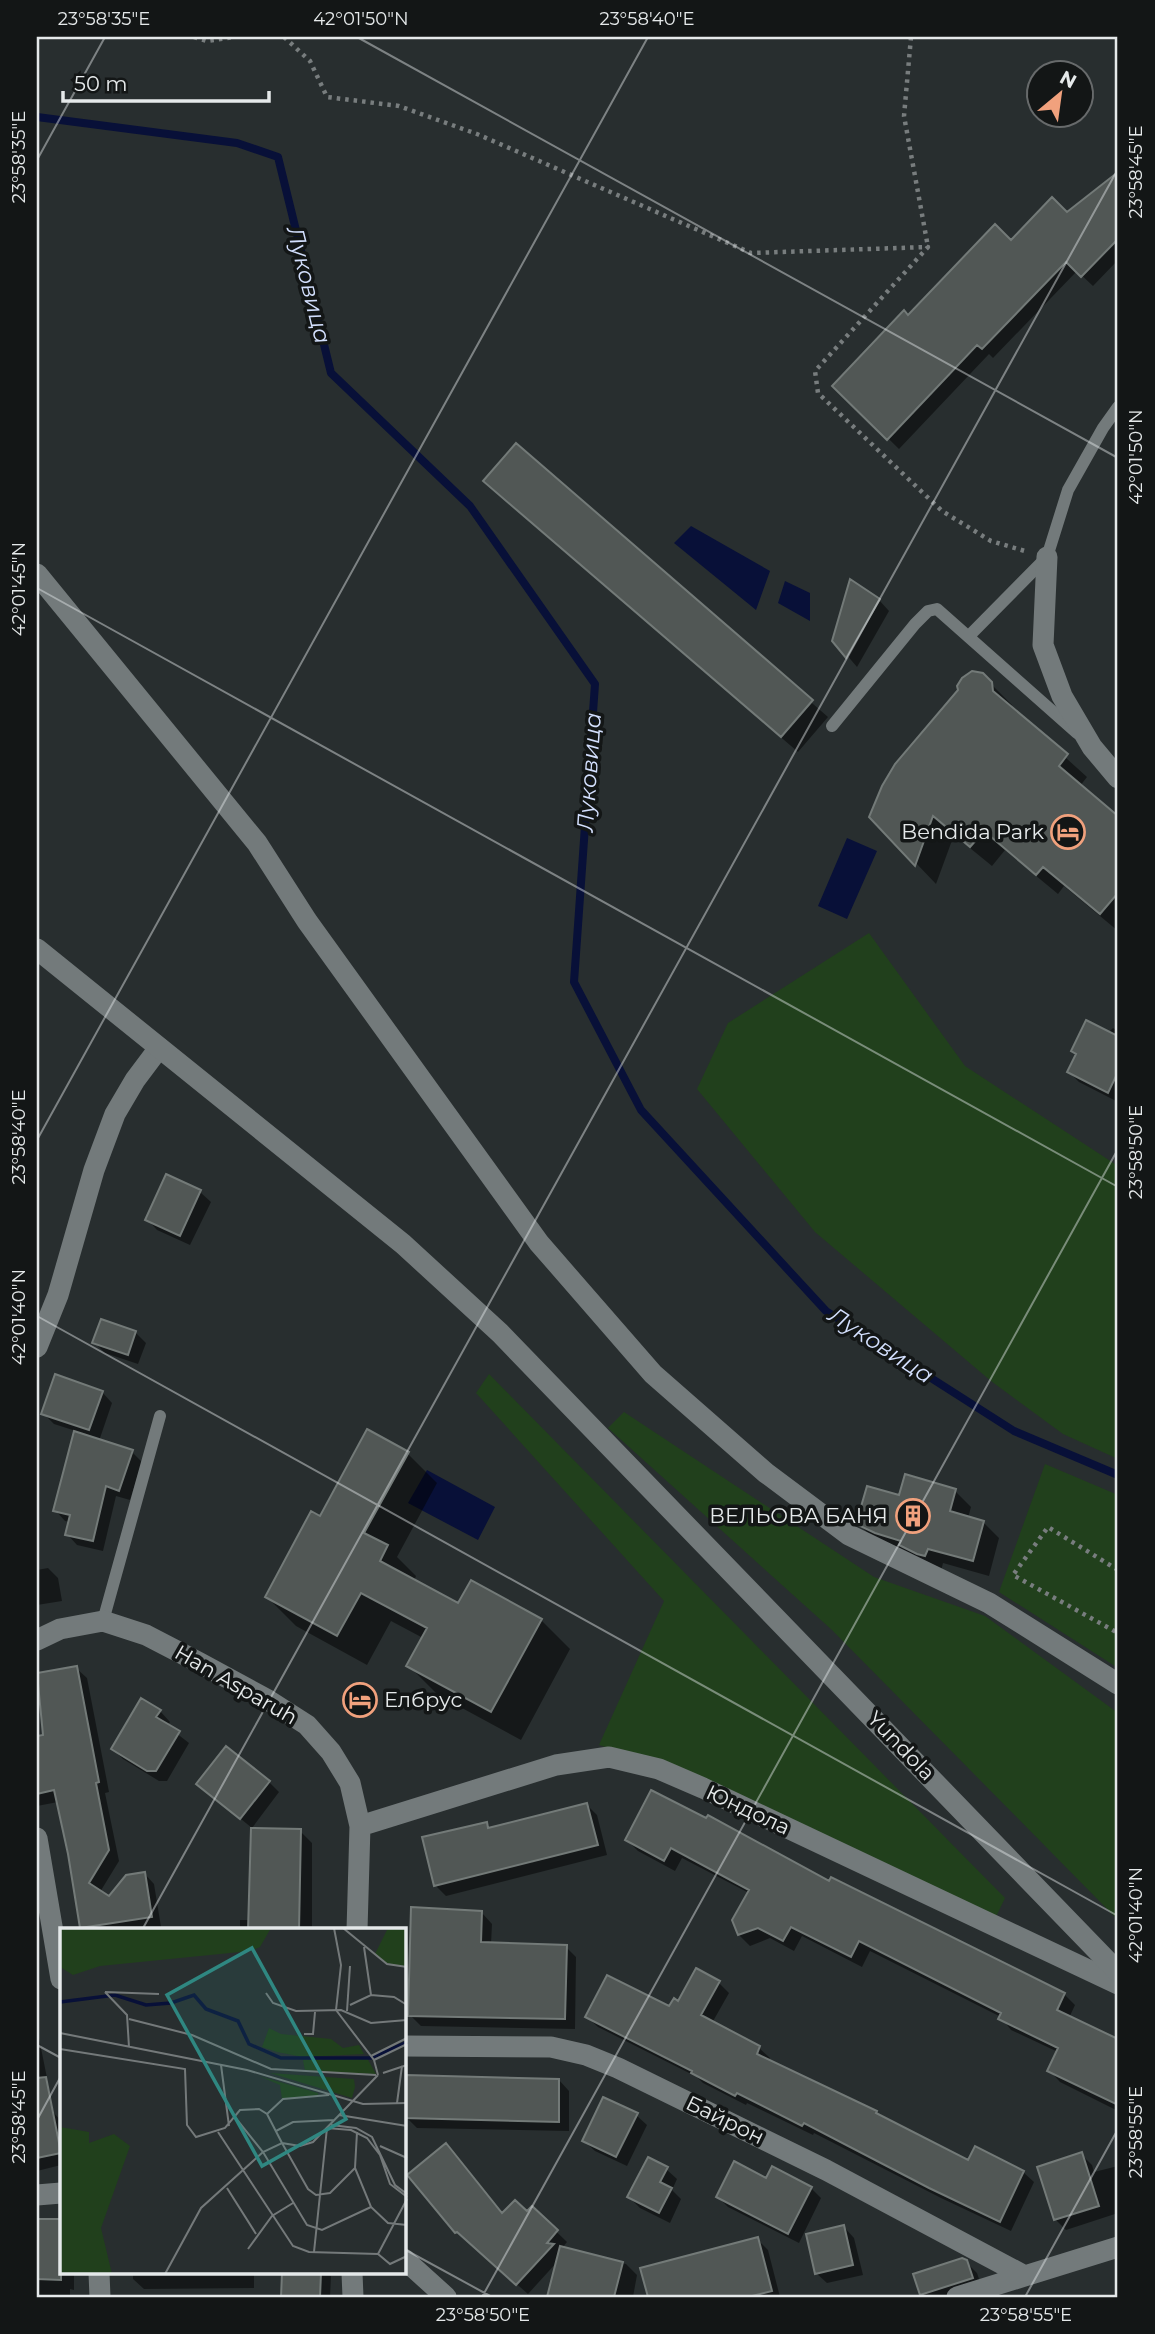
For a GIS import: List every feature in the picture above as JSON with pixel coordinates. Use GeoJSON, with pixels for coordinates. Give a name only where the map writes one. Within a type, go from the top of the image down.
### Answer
{"type":"FeatureCollection","features":[{"type":"Feature","properties":{"kind":"street"},"geometry":{"type":"LineString","coordinates":[[1047,557],[1043,645],[1062,696],[1092,747],[1118,778]]}},
{"type":"Feature","properties":{"kind":"street"},"geometry":{"type":"LineString","coordinates":[[37,574],[257,843],[314,932],[539,1243],[653,1374],[766,1473],[849,1535],[989,1604],[1118,1684]]}},
{"type":"Feature","properties":{"kind":"street","name":"Yundola"},"geometry":{"type":"LineString","coordinates":[[37,949],[403,1244],[500,1333],[1118,1972]]}},
{"type":"Feature","properties":{"kind":"street"},"geometry":{"type":"LineString","coordinates":[[37,1347],[58,1295],[94,1170],[115,1114],[135,1080],[159,1048]]}},
{"type":"Feature","properties":{"kind":"street","name":"Han Asparuh"},"geometry":{"type":"LineString","coordinates":[[37,1640],[60,1629],[103,1621],[146,1635],[190,1657],[307,1725],[331,1752],[350,1783],[360,1826],[357,1928]]}},
{"type":"Feature","properties":{"kind":"street","name":"Юндола"},"geometry":{"type":"LineString","coordinates":[[360,1826],[556,1765],[609,1757],[659,1769],[704,1788],[1118,1984]]}},
{"type":"Feature","properties":{"kind":"street"},"geometry":{"type":"LineString","coordinates":[[37,1838],[60,1973]]}},
{"type":"Feature","properties":{"kind":"street","name":"Байрон"},"geometry":{"type":"LineString","coordinates":[[406,2046],[551,2047],[586,2055],[618,2068],[826,2170],[1023,2275]]}},
{"type":"Feature","properties":{"kind":"street"},"geometry":{"type":"LineString","coordinates":[[37,2195],[60,2193]]}},
{"type":"Feature","properties":{"kind":"street"},"geometry":{"type":"LineString","coordinates":[[958,2297],[1023,2275],[1113,2254]]}},
{"type":"Feature","properties":{"kind":"street"},"geometry":{"type":"LineString","coordinates":[[406,2261],[446,2297]]}},
{"type":"Feature","properties":{"kind":"street"},"geometry":{"type":"LineString","coordinates":[[99,2274],[100,2297]]}},
{"type":"Feature","properties":{"kind":"street"},"geometry":{"type":"LineString","coordinates":[[352,2274],[353,2297]]}},
{"type":"Feature","properties":{"kind":"lane"},"geometry":{"type":"LineString","coordinates":[[969,636],[1047,557],[1068,490],[1118,407]]}},
{"type":"Feature","properties":{"kind":"lane"},"geometry":{"type":"LineString","coordinates":[[832,726],[928,611],[937,609],[1092,747]]}},
{"type":"Feature","properties":{"kind":"lane"},"geometry":{"type":"LineString","coordinates":[[103,1621],[160,1416]]}},
{"type":"Feature","properties":{"kind":"path"},"geometry":{"type":"LineString","coordinates":[[194,37],[207,41],[235,37]]}},
{"type":"Feature","properties":{"kind":"path"},"geometry":{"type":"LineString","coordinates":[[284,37],[310,61],[327,97],[399,106],[477,134],[751,253],[929,247]]}},
{"type":"Feature","properties":{"kind":"path"},"geometry":{"type":"LineString","coordinates":[[911,37],[904,116],[929,247]]}},
{"type":"Feature","properties":{"kind":"path"},"geometry":{"type":"LineString","coordinates":[[929,247],[815,371],[818,393],[942,511],[991,541],[1047,557]]}},
{"type":"Feature","properties":{"kind":"path"},"geometry":{"type":"LineString","coordinates":[[1118,1570],[1048,1527],[1013,1575],[1118,1633]]}},
{"type":"Feature","properties":{"kind":"green space"},"geometry":{"type":"Polygon","coordinates":[[[869,933],[965,1066],[1118,1166],[1118,1459],[1063,1434],[991,1381],[815,1232],[697,1089],[728,1023],[869,933]]]}},
{"type":"Feature","properties":{"kind":"green space"},"geometry":{"type":"Polygon","coordinates":[[[489,1374],[1005,1898],[993,1923],[649,1760],[599,1745],[664,1601],[476,1393],[489,1374]]]}},
{"type":"Feature","properties":{"kind":"green space"},"geometry":{"type":"Polygon","coordinates":[[[624,1412],[874,1577],[985,1616],[1118,1713],[1118,1920],[832,1630],[608,1428],[624,1412]]]}},
{"type":"Feature","properties":{"kind":"green space"},"geometry":{"type":"Polygon","coordinates":[[[1045,1464],[1118,1495],[1118,1668],[999,1592],[1045,1464]]]}},
{"type":"Feature","properties":{"kind":"shaded area"},"geometry":{"type":"Polygon","coordinates":[[[691,526],[770,571],[756,610],[674,543],[691,526]]]}},
{"type":"Feature","properties":{"kind":"shaded area"},"geometry":{"type":"Polygon","coordinates":[[[785,581],[810,593],[810,621],[778,603],[785,581]]]}},
{"type":"Feature","properties":{"kind":"shaded area"},"geometry":{"type":"Polygon","coordinates":[[[847,838],[877,851],[847,919],[818,906],[847,838]]]}},
{"type":"Feature","properties":{"kind":"shaded area"},"geometry":{"type":"Polygon","coordinates":[[[427,1470],[495,1507],[478,1540],[408,1503],[427,1470]]]}},
{"type":"Feature","properties":{"kind":"building"},"geometry":{"type":"Polygon","coordinates":[[[1118,172],[1118,239],[1081,277],[1066,262],[982,349],[977,345],[887,440],[832,386],[904,310],[908,315],[995,224],[1011,240],[1052,197],[1067,212],[1118,172]]]}},
{"type":"Feature","properties":{"kind":"building"},"geometry":{"type":"Polygon","coordinates":[[[516,443],[813,700],[781,737],[483,481],[516,443]]]}},
{"type":"Feature","properties":{"kind":"building"},"geometry":{"type":"Polygon","coordinates":[[[850,579],[880,599],[846,658],[832,641],[850,579]]]}},
{"type":"Feature","properties":{"kind":"building"},"geometry":{"type":"Polygon","coordinates":[[[972,671],[983,673],[992,682],[993,691],[1068,754],[1059,766],[1118,816],[1118,893],[1100,914],[1043,867],[1036,875],[984,831],[970,847],[933,816],[915,866],[869,817],[895,764],[958,690],[957,686],[962,678],[972,671]]]}},
{"type":"Feature","properties":{"kind":"building"},"geometry":{"type":"Polygon","coordinates":[[[1086,1020],[1118,1036],[1118,1072],[1108,1093],[1067,1072],[1076,1054],[1071,1051],[1086,1020]]]}},
{"type":"Feature","properties":{"kind":"building"},"geometry":{"type":"Polygon","coordinates":[[[166,1174],[201,1190],[180,1236],[145,1220],[166,1174]]]}},
{"type":"Feature","properties":{"kind":"building"},"geometry":{"type":"Polygon","coordinates":[[[101,1319],[136,1331],[128,1355],[92,1343],[101,1319]]]}},
{"type":"Feature","properties":{"kind":"building"},"geometry":{"type":"Polygon","coordinates":[[[55,1374],[103,1391],[89,1430],[41,1414],[55,1374]]]}},
{"type":"Feature","properties":{"kind":"building"},"geometry":{"type":"Polygon","coordinates":[[[367,1429],[409,1452],[364,1533],[388,1545],[380,1561],[458,1603],[471,1580],[542,1619],[491,1712],[406,1666],[427,1628],[361,1593],[337,1636],[265,1597],[311,1511],[320,1516],[367,1429]]]}},
{"type":"Feature","properties":{"kind":"building"},"geometry":{"type":"Polygon","coordinates":[[[74,1431],[133,1450],[119,1491],[106,1486],[93,1541],[65,1535],[70,1515],[53,1511],[74,1431]]]}},
{"type":"Feature","properties":{"kind":"building","name":"ВЕЛЬОВА БАНЯ"},"geometry":{"type":"Polygon","coordinates":[[[905,1474],[956,1489],[950,1511],[984,1521],[973,1561],[928,1549],[925,1556],[917,1554],[899,1545],[901,1541],[856,1524],[867,1486],[899,1495],[905,1474]]]}},
{"type":"Feature","properties":{"kind":"building"},"geometry":{"type":"Polygon","coordinates":[[[77,1666],[109,1850],[89,1883],[109,1896],[126,1875],[145,1872],[152,1917],[80,1928],[54,1790],[37,1794],[37,1736],[43,1735],[37,1673],[77,1666]]]}},
{"type":"Feature","properties":{"kind":"building"},"geometry":{"type":"Polygon","coordinates":[[[141,1698],[161,1710],[156,1717],[180,1731],[156,1771],[147,1771],[111,1749],[141,1698]]]}},
{"type":"Feature","properties":{"kind":"building"},"geometry":{"type":"Polygon","coordinates":[[[226,1746],[270,1781],[240,1819],[196,1784],[226,1746]]]}},
{"type":"Feature","properties":{"kind":"building"},"geometry":{"type":"Polygon","coordinates":[[[651,1790],[706,1818],[708,1815],[829,1881],[831,1877],[1065,1993],[1057,2010],[1118,2039],[1118,2105],[1047,2071],[1058,2048],[998,2019],[1001,2013],[859,1941],[851,1957],[791,1927],[783,1941],[758,1928],[738,1935],[732,1920],[749,1890],[671,1848],[664,1861],[625,1840],[651,1790]]]}},
{"type":"Feature","properties":{"kind":"building"},"geometry":{"type":"Polygon","coordinates":[[[587,1803],[598,1845],[434,1886],[422,1837],[487,1822],[488,1828],[587,1803]]]}},
{"type":"Feature","properties":{"kind":"building"},"geometry":{"type":"Polygon","coordinates":[[[251,1828],[301,1829],[299,1928],[248,1928],[251,1828]]]}},
{"type":"Feature","properties":{"kind":"building"},"geometry":{"type":"Polygon","coordinates":[[[411,1907],[482,1911],[481,1942],[567,1945],[565,2019],[408,2016],[411,1907]]]}},
{"type":"Feature","properties":{"kind":"building"},"geometry":{"type":"Polygon","coordinates":[[[696,1968],[720,1981],[701,2015],[760,2046],[757,2054],[877,2111],[876,2113],[968,2160],[975,2146],[1024,2171],[1000,2222],[804,2123],[802,2126],[737,2093],[735,2096],[585,2017],[607,1975],[669,2006],[674,1998],[678,2001],[696,1968]]]}},
{"type":"Feature","properties":{"kind":"building"},"geometry":{"type":"Polygon","coordinates":[[[406,2075],[559,2079],[559,2122],[406,2118],[406,2075]]]}},
{"type":"Feature","properties":{"kind":"building"},"geometry":{"type":"Polygon","coordinates":[[[46,2077],[60,2153],[37,2158],[37,2078],[46,2077]]]}},
{"type":"Feature","properties":{"kind":"building"},"geometry":{"type":"Polygon","coordinates":[[[603,2097],[638,2113],[616,2157],[582,2141],[603,2097]]]}},
{"type":"Feature","properties":{"kind":"building"},"geometry":{"type":"Polygon","coordinates":[[[446,2143],[502,2213],[515,2200],[527,2211],[532,2206],[558,2230],[547,2243],[554,2244],[516,2285],[455,2233],[407,2175],[446,2143]]]}},
{"type":"Feature","properties":{"kind":"building"},"geometry":{"type":"Polygon","coordinates":[[[1082,2152],[1099,2206],[1054,2220],[1037,2167],[1082,2152]]]}},
{"type":"Feature","properties":{"kind":"building"},"geometry":{"type":"Polygon","coordinates":[[[648,2157],[668,2167],[660,2182],[672,2188],[659,2213],[627,2197],[648,2157]]]}},
{"type":"Feature","properties":{"kind":"building"},"geometry":{"type":"Polygon","coordinates":[[[734,2161],[766,2178],[772,2166],[812,2187],[788,2234],[716,2197],[734,2161]]]}},
{"type":"Feature","properties":{"kind":"building"},"geometry":{"type":"Polygon","coordinates":[[[37,2219],[60,2219],[61,2280],[37,2279],[37,2219]]]}},
{"type":"Feature","properties":{"kind":"building"},"geometry":{"type":"Polygon","coordinates":[[[844,2225],[853,2265],[815,2274],[806,2234],[844,2225]]]}},
{"type":"Feature","properties":{"kind":"building"},"geometry":{"type":"Polygon","coordinates":[[[758,2237],[772,2291],[748,2297],[648,2297],[640,2268],[758,2237]]]}},
{"type":"Feature","properties":{"kind":"building"},"geometry":{"type":"Polygon","coordinates":[[[560,2246],[623,2262],[614,2297],[547,2297],[560,2246]]]}},
{"type":"Feature","properties":{"kind":"building"},"geometry":{"type":"Polygon","coordinates":[[[962,2258],[967,2260],[973,2278],[920,2295],[913,2274],[962,2258]]]}},
{"type":"Feature","properties":{"kind":"building"},"geometry":{"type":"Polygon","coordinates":[[[282,2274],[321,2274],[320,2297],[281,2297],[282,2274]]]}},
{"type":"Feature","properties":{"kind":"waterway","name":"Луковица"},"geometry":{"type":"LineString","coordinates":[[37,117],[237,143],[278,157],[331,373],[470,506],[595,684],[574,982],[641,1110],[826,1311],[1014,1431],[1118,1475]]}},
{"type":"Feature","properties":{"kind":"place","name":"Bendida Park"},"geometry":{"type":"Point","coordinates":[1068,832]}},
{"type":"Feature","properties":{"kind":"place","name":"ВЕЛЬОВА БАНЯ"},"geometry":{"type":"Point","coordinates":[913,1516]}},
{"type":"Feature","properties":{"kind":"place","name":"Елбрус"},"geometry":{"type":"Point","coordinates":[360,1700]}}]}
